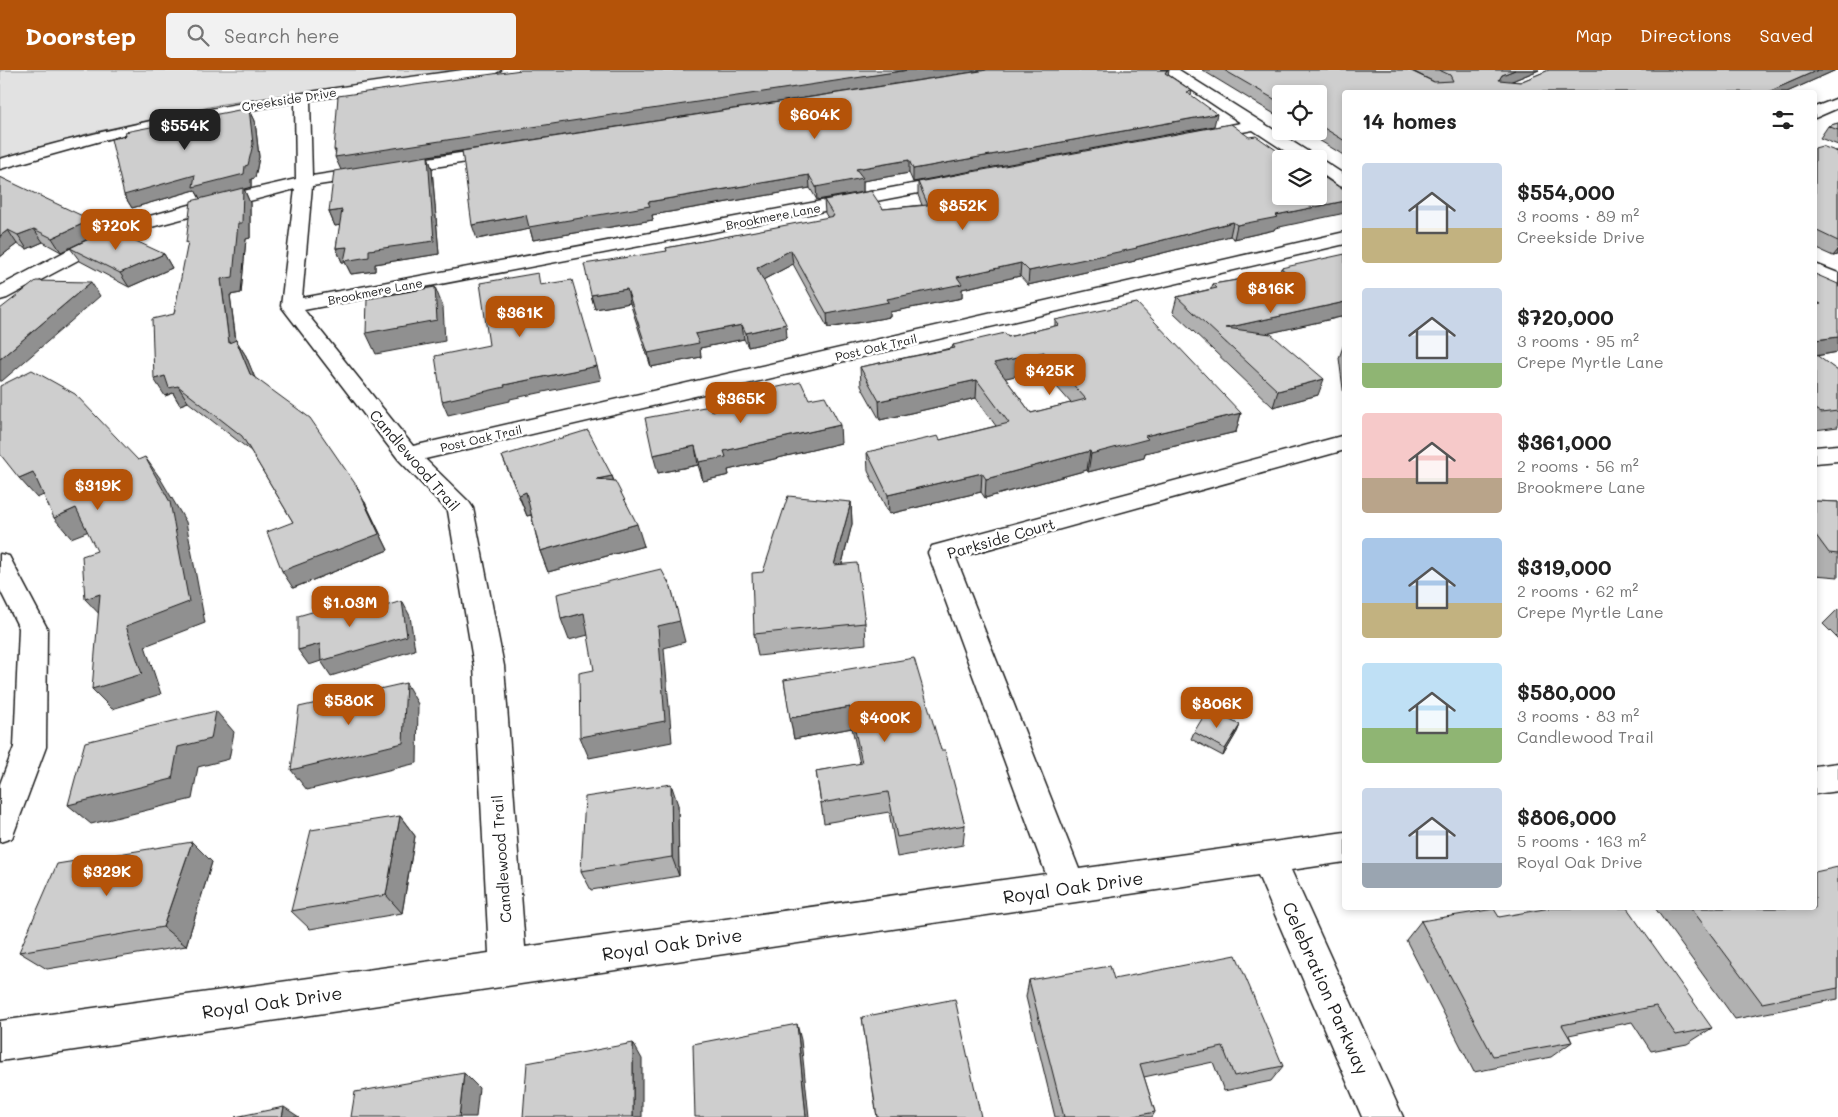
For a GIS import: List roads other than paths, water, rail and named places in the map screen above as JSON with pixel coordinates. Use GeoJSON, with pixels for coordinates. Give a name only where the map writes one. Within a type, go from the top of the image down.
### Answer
{"type":"FeatureCollection","features":[{"type":"Feature","properties":{"kind":"street","name":"Creekside Drive"},"geometry":{"type":"LineString","coordinates":[[0,164],[47,149],[135,126],[220,109],[494,70]]}},
{"type":"Feature","properties":{"kind":"street"},"geometry":{"type":"LineString","coordinates":[[1169,70],[1295,150]]}},
{"type":"Feature","properties":{"kind":"street"},"geometry":{"type":"LineString","coordinates":[[291,306],[304,182],[302,96]]}},
{"type":"Feature","properties":{"kind":"street"},"geometry":{"type":"LineString","coordinates":[[1817,112],[1838,102]]}},
{"type":"Feature","properties":{"kind":"street"},"geometry":{"type":"LineString","coordinates":[[1186,138],[1255,125]]}},
{"type":"Feature","properties":{"kind":"street"},"geometry":{"type":"LineString","coordinates":[[0,294],[72,255],[134,226],[228,200],[304,182],[512,150]]}},
{"type":"Feature","properties":{"kind":"street"},"geometry":{"type":"LineString","coordinates":[[1327,170],[1342,180]]}},
{"type":"Feature","properties":{"kind":"street","name":"Brookmere Lane"},"geometry":{"type":"LineString","coordinates":[[291,306],[972,178]]}},
{"type":"Feature","properties":{"kind":"street","name":"Post Oak Trail"},"geometry":{"type":"LineString","coordinates":[[407,455],[1342,239]]}},
{"type":"Feature","properties":{"kind":"street"},"geometry":{"type":"LineString","coordinates":[[1817,271],[1838,280]]}},
{"type":"Feature","properties":{"kind":"street","name":"Candlewood Trail"},"geometry":{"type":"LineString","coordinates":[[291,306],[407,455],[460,508],[489,666],[508,968]]}},
{"type":"Feature","properties":{"kind":"street","name":"Parkside Court"},"geometry":{"type":"LineString","coordinates":[[1068,887],[941,553],[1342,443]]}},
{"type":"Feature","properties":{"kind":"street"},"geometry":{"type":"LineString","coordinates":[[1817,455],[1838,453]]}},
{"type":"Feature","properties":{"kind":"street"},"geometry":{"type":"LineString","coordinates":[[0,563],[34,628],[30,748],[0,827]]}},
{"type":"Feature","properties":{"kind":"street"},"geometry":{"type":"LineString","coordinates":[[1817,780],[1838,777]]}},
{"type":"Feature","properties":{"kind":"street","name":"Royal Oak Drive"},"geometry":{"type":"LineString","coordinates":[[0,1041],[1342,847]]}},
{"type":"Feature","properties":{"kind":"street","name":"Celebration Parkway"},"geometry":{"type":"LineString","coordinates":[[1268,858],[1384,1117]]}}]}
